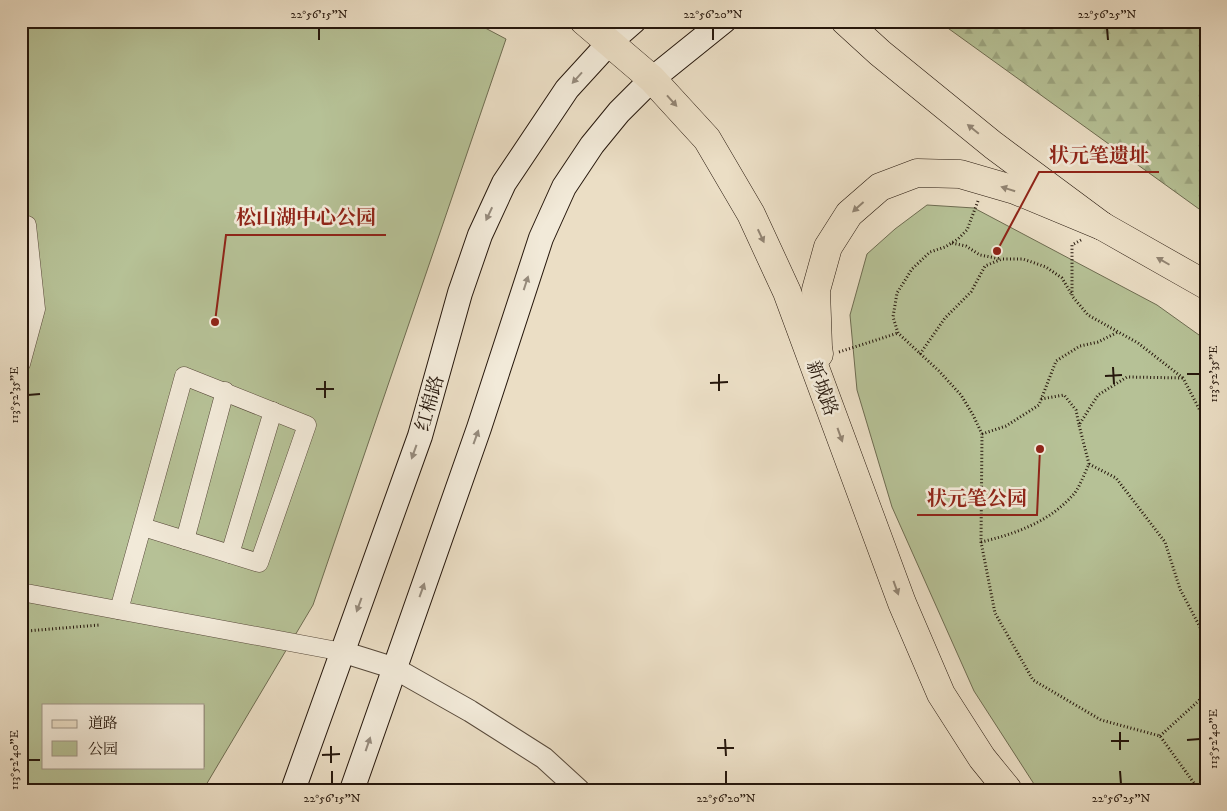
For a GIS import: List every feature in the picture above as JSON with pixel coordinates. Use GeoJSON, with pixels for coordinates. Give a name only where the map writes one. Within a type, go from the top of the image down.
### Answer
{"type":"FeatureCollection","features":[{"type":"Feature","properties":{"kind":"main road","name":"新城路"},"geometry":{"type":"LineString","coordinates":[[584,21],[652,79],[707,139],[751,214],[787,292],[902,603],[941,694],[982,758],[1008,790]]}},
{"type":"Feature","properties":{"kind":"main road","name":"红棉路"},"geometry":{"type":"LineString","coordinates":[[293,790],[420,436],[460,293],[480,235],[504,184],[567,89],[610,42],[634,21]]}},
{"type":"Feature","properties":{"kind":"main road"},"geometry":{"type":"LineString","coordinates":[[352,790],[480,428],[541,238],[564,187],[592,144],[619,112],[652,79],[724,21]]}},
{"type":"Feature","properties":{"kind":"main road"},"geometry":{"type":"LineString","coordinates":[[845,21],[880,53],[993,146],[1102,226],[1206,285]]}},
{"type":"Feature","properties":{"kind":"main road"},"geometry":{"type":"LineString","coordinates":[[830,406],[818,347],[816,290],[828,247],[850,214],[880,187],[917,173],[960,174],[1015,190],[1102,226]]}},
{"type":"Feature","properties":{"kind":"street"},"geometry":{"type":"LineString","coordinates":[[21,223],[27,226],[36,309],[21,364]]}},
{"type":"Feature","properties":{"kind":"street"},"geometry":{"type":"LineString","coordinates":[[119,610],[184,376],[307,425],[259,563],[143,528]]}},
{"type":"Feature","properties":{"kind":"street"},"geometry":{"type":"LineString","coordinates":[[185,540],[225,391]]}},
{"type":"Feature","properties":{"kind":"street"},"geometry":{"type":"LineString","coordinates":[[230,554],[273,411]]}},
{"type":"Feature","properties":{"kind":"street"},"geometry":{"type":"LineString","coordinates":[[21,592],[342,652],[394,668],[470,711],[544,758],[579,790]]}},
{"type":"Feature","properties":{"kind":"path"},"geometry":{"type":"LineString","coordinates":[[985,181],[967,230],[946,247],[930,252],[912,269],[897,293],[893,317],[898,333],[939,371],[960,395],[982,434],[981,542],[995,612],[1032,680],[1100,720],[1160,736],[1199,790]]}},
{"type":"Feature","properties":{"kind":"path"},"geometry":{"type":"LineString","coordinates":[[1072,296],[1072,245],[1102,226]]}},
{"type":"Feature","properties":{"kind":"path"},"geometry":{"type":"LineString","coordinates":[[952,243],[966,246],[980,255],[1002,260],[1024,259],[1046,267],[1062,278],[1072,296],[1088,314],[1138,343],[1183,378],[1206,422]]}},
{"type":"Feature","properties":{"kind":"path"},"geometry":{"type":"LineString","coordinates":[[920,354],[945,318],[971,292],[985,266],[1002,260]]}},
{"type":"Feature","properties":{"kind":"path"},"geometry":{"type":"LineString","coordinates":[[982,434],[1006,426],[1038,405],[1056,360],[1080,346],[1098,342],[1118,332]]}},
{"type":"Feature","properties":{"kind":"path"},"geometry":{"type":"LineString","coordinates":[[820,359],[898,333]]}},
{"type":"Feature","properties":{"kind":"path"},"geometry":{"type":"LineString","coordinates":[[1079,425],[1098,394],[1127,377],[1183,378]]}},
{"type":"Feature","properties":{"kind":"path"},"geometry":{"type":"LineString","coordinates":[[981,542],[1010,535],[1047,518],[1074,494],[1089,464],[1076,410],[1064,395],[1041,399]]}},
{"type":"Feature","properties":{"kind":"path"},"geometry":{"type":"LineString","coordinates":[[1089,464],[1116,478],[1165,542],[1180,588],[1202,630],[1206,634]]}},
{"type":"Feature","properties":{"kind":"path"},"geometry":{"type":"LineString","coordinates":[[21,629],[103,625]]}},
{"type":"Feature","properties":{"kind":"path"},"geometry":{"type":"LineString","coordinates":[[1160,736],[1206,694]]}},
{"type":"Feature","properties":{"kind":"green space"},"geometry":{"type":"Polygon","coordinates":[[[21,21],[472,21],[506,39],[313,605],[203,790],[21,790],[21,21]]]}},
{"type":"Feature","properties":{"kind":"green space"},"geometry":{"type":"Polygon","coordinates":[[[938,21],[1206,21],[1206,214],[938,21]]]}},
{"type":"Feature","properties":{"kind":"green space"},"geometry":{"type":"Polygon","coordinates":[[[927,205],[974,208],[1157,305],[1206,340],[1206,790],[1040,790],[1034,784],[974,691],[892,507],[857,390],[850,315],[867,254],[895,229],[927,205]]]}},
{"type":"Feature","properties":{"kind":"place","name":"状元笔遗址"},"geometry":{"type":"Point","coordinates":[997,251]}},
{"type":"Feature","properties":{"kind":"place","name":"松山湖中心公园"},"geometry":{"type":"Point","coordinates":[215,322]}},
{"type":"Feature","properties":{"kind":"place","name":"状元笔公园"},"geometry":{"type":"Point","coordinates":[1040,449]}}]}
